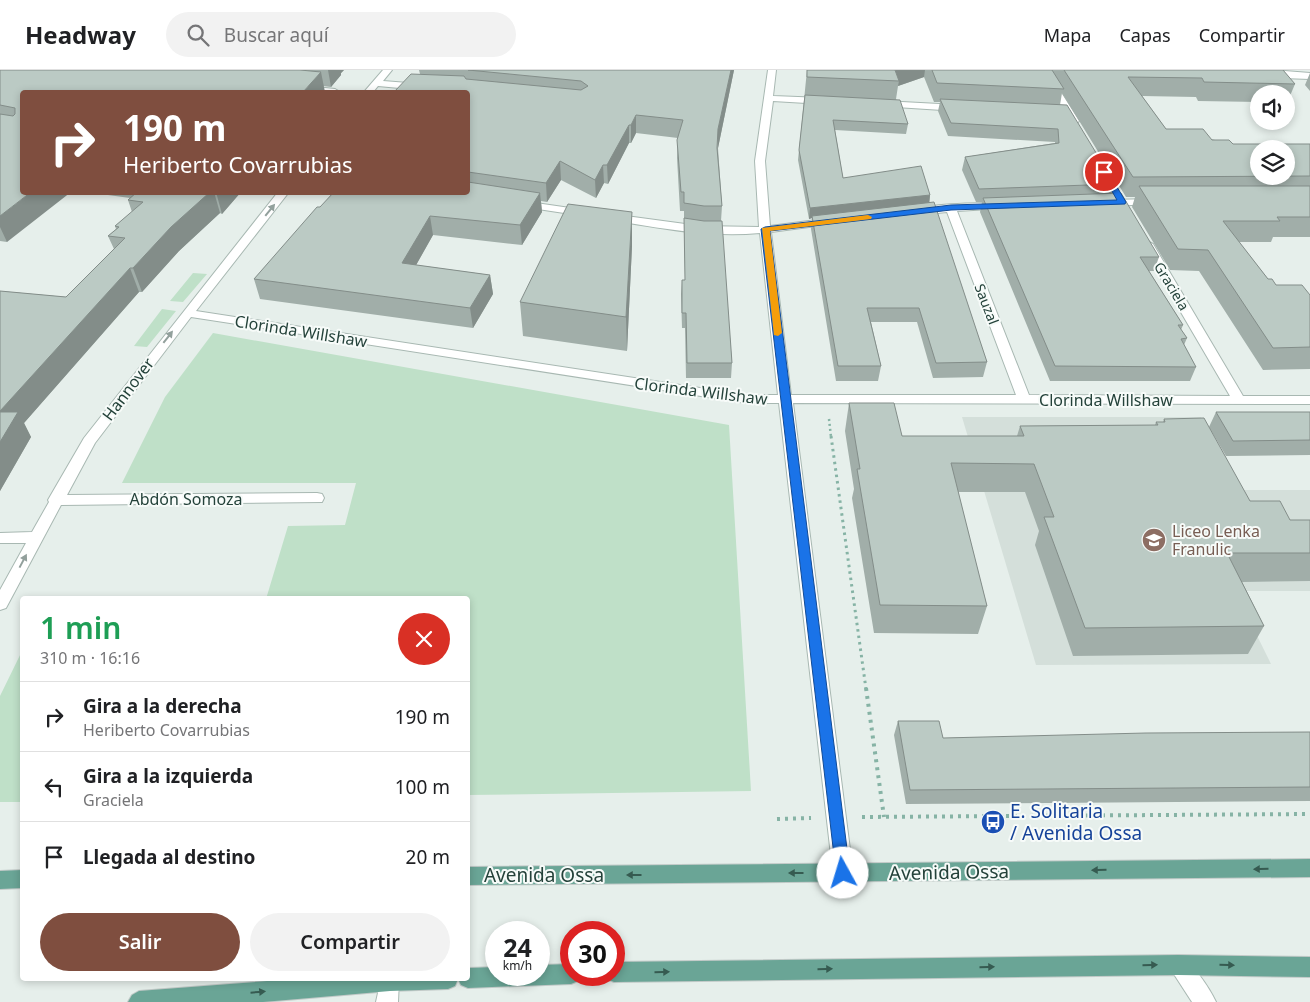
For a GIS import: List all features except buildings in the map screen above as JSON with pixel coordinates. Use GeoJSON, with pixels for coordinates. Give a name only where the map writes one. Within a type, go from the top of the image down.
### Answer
{"type":"FeatureCollection","features":[{"type":"Feature","properties":{"kind":"main road","name":"Avenida Ossa"},"geometry":{"type":"LineString","coordinates":[[470,876],[1310,868]]}},
{"type":"Feature","properties":{"kind":"main road"},"geometry":{"type":"LineString","coordinates":[[0,880],[20,879]]}},
{"type":"Feature","properties":{"kind":"main road"},"geometry":{"type":"LineString","coordinates":[[625,972],[1178,965],[1310,967]]}},
{"type":"Feature","properties":{"kind":"main road"},"geometry":{"type":"LineString","coordinates":[[470,978],[560,974]]}},
{"type":"Feature","properties":{"kind":"main road"},"geometry":{"type":"LineString","coordinates":[[139,1002],[390,981]]}},
{"type":"Feature","properties":{"kind":"street"},"geometry":{"type":"LineString","coordinates":[[370,90],[388,70]]}},
{"type":"Feature","properties":{"kind":"street"},"geometry":{"type":"LineString","coordinates":[[772,70],[760,161],[765,229],[843,873]]}},
{"type":"Feature","properties":{"kind":"street"},"geometry":{"type":"LineString","coordinates":[[1044,70],[1065,113],[1079,130]]}},
{"type":"Feature","properties":{"kind":"street"},"geometry":{"type":"LineString","coordinates":[[1279,73],[1310,76]]}},
{"type":"Feature","properties":{"kind":"street"},"geometry":{"type":"LineString","coordinates":[[376,83],[430,88]]}},
{"type":"Feature","properties":{"kind":"street"},"geometry":{"type":"LineString","coordinates":[[296,88],[315,90]]}},
{"type":"Feature","properties":{"kind":"street"},"geometry":{"type":"LineString","coordinates":[[767,98],[834,102]]}},
{"type":"Feature","properties":{"kind":"street"},"geometry":{"type":"LineString","coordinates":[[874,104],[973,109]]}},
{"type":"Feature","properties":{"kind":"street","name":"Hannover"},"geometry":{"type":"LineString","coordinates":[[0,604],[55,500],[89,441],[282,195]]}},
{"type":"Feature","properties":{"kind":"street"},"geometry":{"type":"LineString","coordinates":[[508,202],[703,230],[765,229],[848,220]]}},
{"type":"Feature","properties":{"kind":"street"},"geometry":{"type":"LineString","coordinates":[[1094,203],[1162,202]]}},
{"type":"Feature","properties":{"kind":"street"},"geometry":{"type":"LineString","coordinates":[[904,213],[951,208],[1008,206]]}},
{"type":"Feature","properties":{"kind":"street","name":"Sauzal"},"geometry":{"type":"LineString","coordinates":[[951,208],[1024,400]]}},
{"type":"Feature","properties":{"kind":"street","name":"Graciela"},"geometry":{"type":"LineString","coordinates":[[1142,235],[1239,400]]}},
{"type":"Feature","properties":{"kind":"street","name":"Clorinda Willshaw"},"geometry":{"type":"LineString","coordinates":[[188,313],[746,399],[1310,400]]}},
{"type":"Feature","properties":{"kind":"street","name":"Abdón Somoza"},"geometry":{"type":"LineString","coordinates":[[55,500],[317,498]]}},
{"type":"Feature","properties":{"kind":"street"},"geometry":{"type":"LineString","coordinates":[[0,538],[36,537]]}},
{"type":"Feature","properties":{"kind":"street"},"geometry":{"type":"LineString","coordinates":[[1178,965],[1205,1002]]}},
{"type":"Feature","properties":{"kind":"street"},"geometry":{"type":"LineString","coordinates":[[387,1002],[390,981]]}},
{"type":"Feature","properties":{"kind":"path"},"geometry":{"type":"LineString","coordinates":[[829,415],[884,817]]}},
{"type":"Feature","properties":{"kind":"path"},"geometry":{"type":"LineString","coordinates":[[776,819],[1310,814]]}},
{"type":"Feature","properties":{"kind":"shaded area","name":"Liceo Lenka Franulic"},"geometry":{"type":"Polygon","coordinates":[[[962,417],[1201,417],[1239,490],[1310,490],[1310,591],[1235,591],[1271,664],[1036,665],[962,417]]]}},
{"type":"Feature","properties":{"kind":"green space"},"geometry":{"type":"Polygon","coordinates":[[[193,273],[207,274],[183,302],[170,301],[193,273]]]}},
{"type":"Feature","properties":{"kind":"green space"},"geometry":{"type":"Polygon","coordinates":[[[162,309],[176,311],[147,347],[134,346],[162,309]]]}},
{"type":"Feature","properties":{"kind":"green space"},"geometry":{"type":"Polygon","coordinates":[[[213,333],[729,425],[751,791],[470,795],[470,596],[267,596],[288,526],[345,525],[356,483],[122,483],[165,397],[213,333]]]}},
{"type":"Feature","properties":{"kind":"green space"},"geometry":{"type":"Polygon","coordinates":[[[20,655],[20,802],[0,802],[0,696],[20,655]]]}},
{"type":"Feature","properties":{"kind":"slow traffic"},"geometry":{"type":"LineString","coordinates":[[778,333],[765,229],[868,217]]}},
{"type":"Feature","properties":{"kind":"place","name":"Liceo Lenka Franulic"},"geometry":{"type":"Point","coordinates":[1154,540]}},
{"type":"Feature","properties":{"kind":"place","name":"E. Solitaria / Avenida Ossa"},"geometry":{"type":"Point","coordinates":[993,822]}},
{"type":"Feature","properties":{"kind":"route"},"geometry":{"type":"LineString","coordinates":[[843,873],[765,229],[951,208],[1122,202],[1104,172]]}}]}
